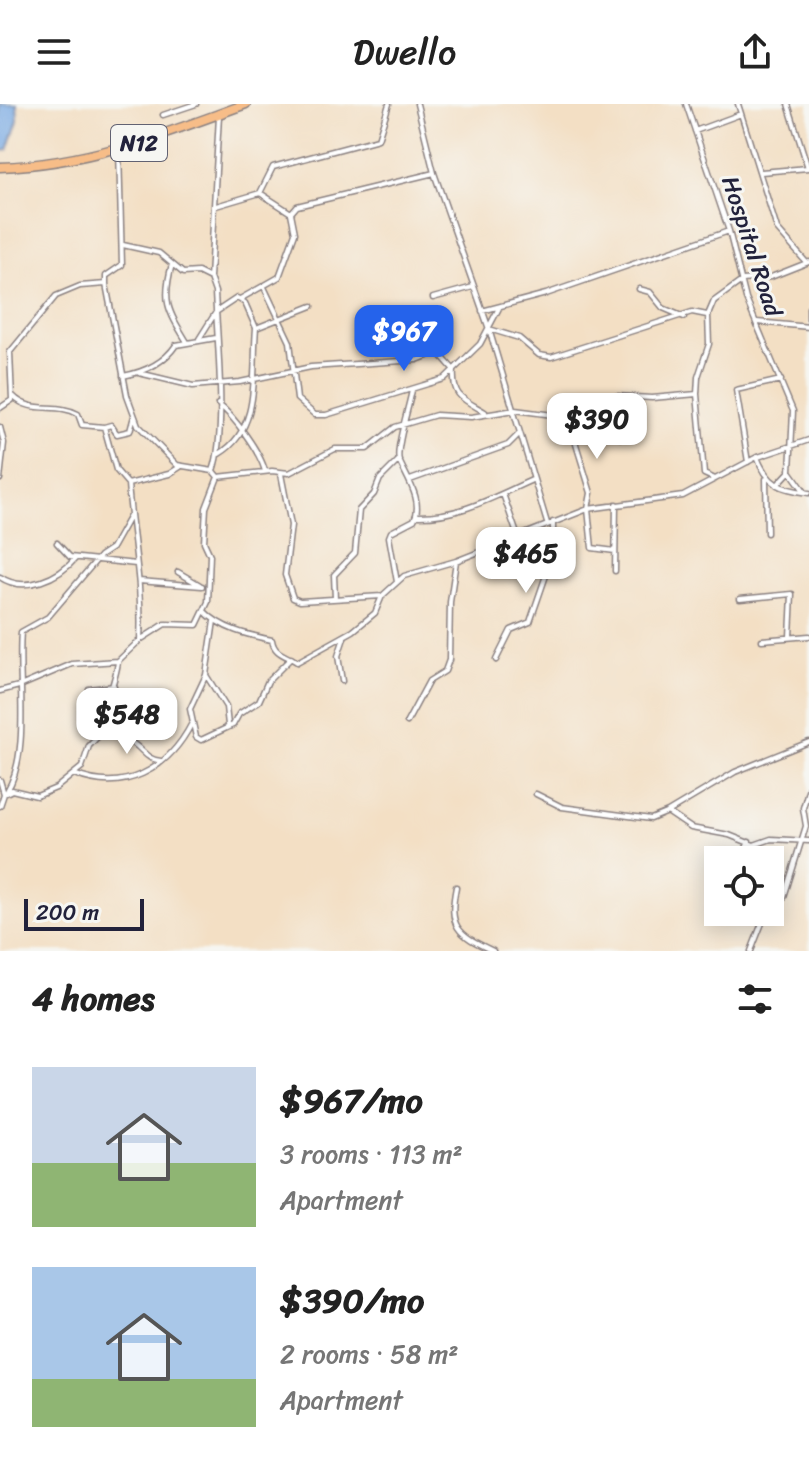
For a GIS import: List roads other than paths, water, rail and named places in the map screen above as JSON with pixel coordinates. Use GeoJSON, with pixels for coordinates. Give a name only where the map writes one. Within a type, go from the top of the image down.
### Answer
{"type":"FeatureCollection","features":[{"type":"Feature","properties":{"kind":"highway","name":"N12"},"geometry":{"type":"LineString","coordinates":[[0,167],[75,161],[119,149],[246,104]]}},
{"type":"Feature","properties":{"kind":"street"},"geometry":{"type":"LineString","coordinates":[[163,115],[196,104]]}},
{"type":"Feature","properties":{"kind":"street"},"geometry":{"type":"LineString","coordinates":[[216,206],[260,193],[273,167],[378,139],[389,104]]}},
{"type":"Feature","properties":{"kind":"street"},"geometry":{"type":"LineString","coordinates":[[417,104],[434,173],[489,329],[533,480],[550,522],[553,555],[530,622],[511,630],[496,660]]}},
{"type":"Feature","properties":{"kind":"street","name":"Hospital Road"},"geometry":{"type":"LineString","coordinates":[[686,104],[729,231],[746,299],[793,411],[790,471]]}},
{"type":"Feature","properties":{"kind":"street"},"geometry":{"type":"LineString","coordinates":[[715,479],[704,474],[697,394],[698,377],[709,344],[708,315],[714,301],[743,280],[771,277],[808,262],[777,229],[738,104]]}},
{"type":"Feature","properties":{"kind":"street"},"geometry":{"type":"LineString","coordinates":[[761,172],[808,169],[788,104]]}},
{"type":"Feature","properties":{"kind":"street"},"geometry":{"type":"LineString","coordinates":[[213,471],[219,454],[218,381],[215,292],[210,278],[219,114]]}},
{"type":"Feature","properties":{"kind":"street"},"geometry":{"type":"LineString","coordinates":[[695,131],[741,114]]}},
{"type":"Feature","properties":{"kind":"street"},"geometry":{"type":"LineString","coordinates":[[119,149],[122,265],[106,276],[106,284],[123,376],[134,414],[140,429],[180,466],[213,471],[218,477]]}},
{"type":"Feature","properties":{"kind":"street"},"geometry":{"type":"LineString","coordinates":[[291,213],[297,206],[434,173]]}},
{"type":"Feature","properties":{"kind":"street"},"geometry":{"type":"LineString","coordinates":[[199,339],[216,312],[279,277],[285,265],[295,231],[291,213],[260,193]]}},
{"type":"Feature","properties":{"kind":"street"},"geometry":{"type":"LineString","coordinates":[[482,311],[729,231]]}},
{"type":"Feature","properties":{"kind":"street"},"geometry":{"type":"LineString","coordinates":[[122,245],[159,253],[185,274],[198,272],[210,278]]}},
{"type":"Feature","properties":{"kind":"street"},"geometry":{"type":"LineString","coordinates":[[172,264],[165,297],[167,309],[187,342]]}},
{"type":"Feature","properties":{"kind":"street"},"geometry":{"type":"LineString","coordinates":[[0,408],[12,400],[10,352],[46,312],[53,299],[80,286],[106,284]]}},
{"type":"Feature","properties":{"kind":"street"},"geometry":{"type":"LineString","coordinates":[[264,287],[290,342],[297,399],[315,415],[326,415],[444,379],[489,329],[499,308]]}},
{"type":"Feature","properties":{"kind":"street"},"geometry":{"type":"LineString","coordinates":[[433,298],[474,287]]}},
{"type":"Feature","properties":{"kind":"street"},"geometry":{"type":"LineString","coordinates":[[639,289],[650,292],[663,308],[684,317]]}},
{"type":"Feature","properties":{"kind":"street"},"geometry":{"type":"LineString","coordinates":[[219,454],[236,444],[253,401],[256,328],[252,315],[240,299]]}},
{"type":"Feature","properties":{"kind":"street"},"geometry":{"type":"LineString","coordinates":[[256,328],[312,306]]}},
{"type":"Feature","properties":{"kind":"street"},"geometry":{"type":"LineString","coordinates":[[809,308],[809,319]]}},
{"type":"Feature","properties":{"kind":"street"},"geometry":{"type":"LineString","coordinates":[[489,329],[519,338],[539,355],[551,357],[692,312],[708,315]]}},
{"type":"Feature","properties":{"kind":"street"},"geometry":{"type":"LineString","coordinates":[[757,322],[809,327]]}},
{"type":"Feature","properties":{"kind":"street"},"geometry":{"type":"LineString","coordinates":[[123,376],[139,373],[168,357],[176,345],[216,338]]}},
{"type":"Feature","properties":{"kind":"street"},"geometry":{"type":"LineString","coordinates":[[139,373],[193,386],[218,381],[240,382],[252,377],[361,361],[417,360],[438,352],[454,370],[453,388],[457,396],[485,412]]}},
{"type":"Feature","properties":{"kind":"street"},"geometry":{"type":"LineString","coordinates":[[748,462],[736,390],[781,380]]}},
{"type":"Feature","properties":{"kind":"street"},"geometry":{"type":"LineString","coordinates":[[335,599],[334,575],[355,553],[359,510],[374,494],[380,479],[399,460],[412,390]]}},
{"type":"Feature","properties":{"kind":"street"},"geometry":{"type":"LineString","coordinates":[[218,477],[265,471],[289,473],[335,449],[367,449],[405,424],[436,415],[471,417],[485,412],[515,410],[576,418],[588,407],[628,395],[652,398],[697,394]]}},
{"type":"Feature","properties":{"kind":"street"},"geometry":{"type":"LineString","coordinates":[[12,395],[23,406],[69,410],[78,414],[82,425],[111,425],[117,434],[130,431],[134,414]]}},
{"type":"Feature","properties":{"kind":"street"},"geometry":{"type":"LineString","coordinates":[[607,401],[620,438]]}},
{"type":"Feature","properties":{"kind":"street"},"geometry":{"type":"LineString","coordinates":[[218,404],[233,416],[241,433],[257,448],[265,471]]}},
{"type":"Feature","properties":{"kind":"street"},"geometry":{"type":"LineString","coordinates":[[568,418],[591,493],[588,509],[592,548],[615,551]]}},
{"type":"Feature","properties":{"kind":"street"},"geometry":{"type":"LineString","coordinates":[[0,427],[4,443],[0,479]]}},
{"type":"Feature","properties":{"kind":"street"},"geometry":{"type":"LineString","coordinates":[[104,427],[116,470],[128,484],[142,599],[140,640]]}},
{"type":"Feature","properties":{"kind":"street"},"geometry":{"type":"LineString","coordinates":[[410,480],[508,445],[521,432]]}},
{"type":"Feature","properties":{"kind":"street"},"geometry":{"type":"LineString","coordinates":[[297,662],[344,638],[375,613],[382,596],[404,576],[456,561],[588,509],[683,496],[757,457],[792,443],[809,440]]}},
{"type":"Feature","properties":{"kind":"street"},"geometry":{"type":"LineString","coordinates":[[757,457],[766,479],[767,533]]}},
{"type":"Feature","properties":{"kind":"street"},"geometry":{"type":"LineString","coordinates":[[399,460],[410,480],[417,516]]}},
{"type":"Feature","properties":{"kind":"street"},"geometry":{"type":"LineString","coordinates":[[128,484],[169,474],[180,466]]}},
{"type":"Feature","properties":{"kind":"street"},"geometry":{"type":"LineString","coordinates":[[776,486],[790,471],[807,492]]}},
{"type":"Feature","properties":{"kind":"street"},"geometry":{"type":"LineString","coordinates":[[281,474],[291,525],[285,575],[291,594],[300,601],[382,596]]}},
{"type":"Feature","properties":{"kind":"street"},"geometry":{"type":"LineString","coordinates":[[0,691],[72,664],[118,661],[140,640],[168,623],[197,625],[204,611],[210,555],[204,542],[206,508],[218,477]]}},
{"type":"Feature","properties":{"kind":"street"},"geometry":{"type":"LineString","coordinates":[[766,479],[776,486],[807,492]]}},
{"type":"Feature","properties":{"kind":"street"},"geometry":{"type":"LineString","coordinates":[[397,582],[389,537],[391,532],[417,516],[439,516],[533,480]]}},
{"type":"Feature","properties":{"kind":"street"},"geometry":{"type":"LineString","coordinates":[[503,493],[518,537]]}},
{"type":"Feature","properties":{"kind":"street"},"geometry":{"type":"LineString","coordinates":[[615,571],[616,504]]}},
{"type":"Feature","properties":{"kind":"street"},"geometry":{"type":"LineString","coordinates":[[0,806],[21,749],[21,632],[48,617],[96,561],[112,548],[130,516]]}},
{"type":"Feature","properties":{"kind":"street"},"geometry":{"type":"LineString","coordinates":[[57,543],[69,557],[136,564]]}},
{"type":"Feature","properties":{"kind":"street"},"geometry":{"type":"LineString","coordinates":[[0,577],[12,582],[39,581],[63,572],[76,558]]}},
{"type":"Feature","properties":{"kind":"street"},"geometry":{"type":"LineString","coordinates":[[407,722],[429,681],[445,671],[449,660],[450,602],[456,561]]}},
{"type":"Feature","properties":{"kind":"street"},"geometry":{"type":"LineString","coordinates":[[178,572],[205,587]]}},
{"type":"Feature","properties":{"kind":"street"},"geometry":{"type":"LineString","coordinates":[[139,581],[205,587]]}},
{"type":"Feature","properties":{"kind":"street"},"geometry":{"type":"LineString","coordinates":[[740,599],[792,594],[790,637]]}},
{"type":"Feature","properties":{"kind":"street"},"geometry":{"type":"LineString","coordinates":[[204,611],[214,621],[238,632],[272,640],[274,649],[297,662]]}},
{"type":"Feature","properties":{"kind":"street"},"geometry":{"type":"LineString","coordinates":[[214,621],[206,675],[190,709],[196,737],[201,740],[225,729],[259,701],[268,681],[291,658],[297,662]]}},
{"type":"Feature","properties":{"kind":"street"},"geometry":{"type":"LineString","coordinates":[[762,640],[809,636]]}},
{"type":"Feature","properties":{"kind":"street"},"geometry":{"type":"LineString","coordinates":[[342,681],[338,656],[344,638]]}},
{"type":"Feature","properties":{"kind":"street"},"geometry":{"type":"LineString","coordinates":[[118,661],[116,685],[102,713],[104,726],[118,739],[134,743],[147,757],[162,761]]}},
{"type":"Feature","properties":{"kind":"street"},"geometry":{"type":"LineString","coordinates":[[206,675],[229,714],[225,729]]}},
{"type":"Feature","properties":{"kind":"street"},"geometry":{"type":"LineString","coordinates":[[89,689],[116,685]]}},
{"type":"Feature","properties":{"kind":"street"},"geometry":{"type":"LineString","coordinates":[[74,774],[111,784],[143,774],[177,749],[192,723]]}},
{"type":"Feature","properties":{"kind":"street"},"geometry":{"type":"LineString","coordinates":[[6,792],[37,796],[74,774],[84,763],[89,746],[104,726]]}},
{"type":"Feature","properties":{"kind":"street"},"geometry":{"type":"LineString","coordinates":[[536,794],[562,807],[585,812],[651,819],[735,772],[809,742]]}},
{"type":"Feature","properties":{"kind":"street"},"geometry":{"type":"LineString","coordinates":[[0,780],[6,792]]}},
{"type":"Feature","properties":{"kind":"street"},"geometry":{"type":"LineString","coordinates":[[784,897],[806,826],[803,808],[809,787]]}},
{"type":"Feature","properties":{"kind":"street"},"geometry":{"type":"LineString","coordinates":[[668,812],[691,828],[757,845],[781,839],[801,843],[809,841]]}},
{"type":"Feature","properties":{"kind":"street"},"geometry":{"type":"LineString","coordinates":[[747,846],[749,842]]}},
{"type":"Feature","properties":{"kind":"street"},"geometry":{"type":"LineString","coordinates":[[456,887],[450,912],[459,932],[493,951]]}},
{"type":"Feature","properties":{"kind":"street"},"geometry":{"type":"LineString","coordinates":[[751,951],[762,926]]}},
{"type":"Feature","properties":{"kind":"water"},"geometry":{"type":"Polygon","coordinates":[[[0,104],[17,104],[18,120],[8,150],[0,151],[0,104]]]}}]}
